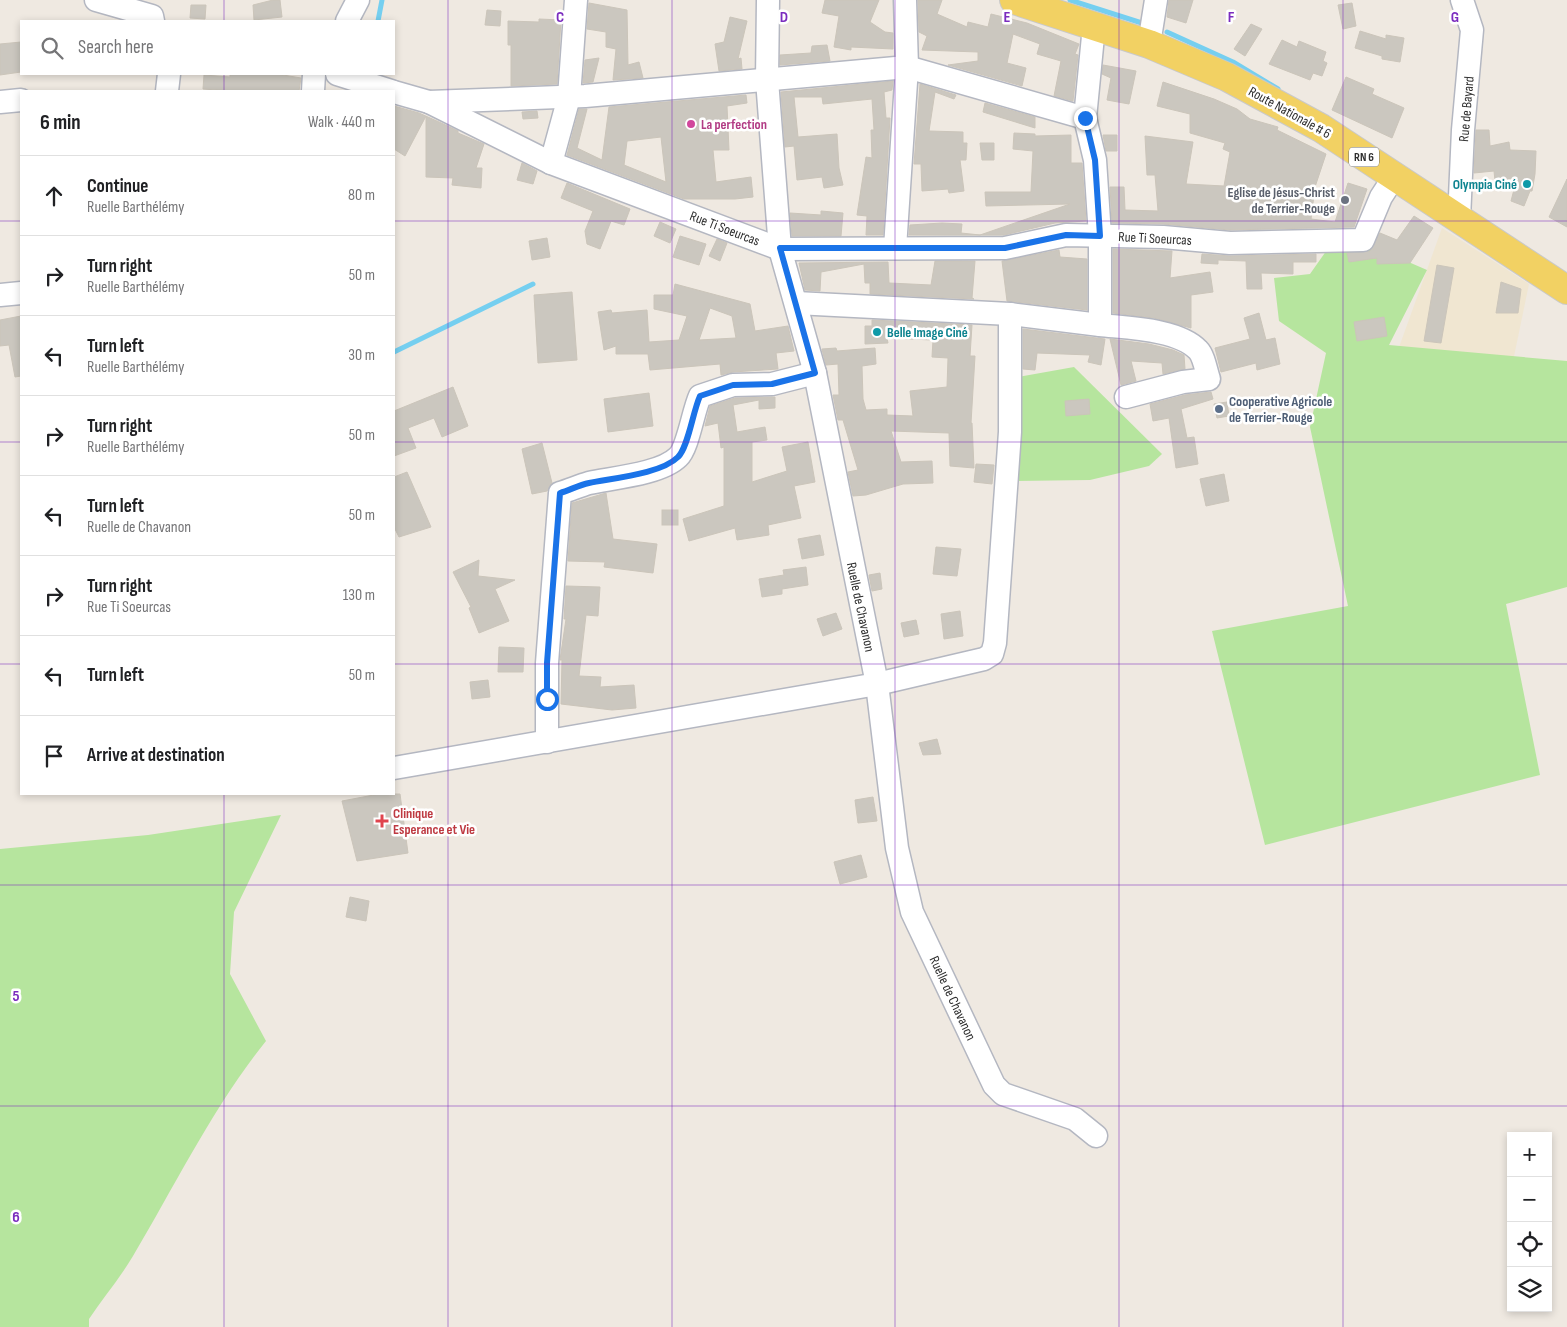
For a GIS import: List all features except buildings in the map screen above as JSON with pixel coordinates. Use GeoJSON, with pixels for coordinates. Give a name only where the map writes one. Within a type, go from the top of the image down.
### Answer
{"type":"FeatureCollection","features":[{"type":"Feature","properties":{"kind":"main road","name":"Route Nationale # 6"},"geometry":{"type":"LineString","coordinates":[[1014,0],[1149,44],[1227,76],[1321,128],[1567,290]]}},
{"type":"Feature","properties":{"kind":"street"},"geometry":{"type":"LineString","coordinates":[[96,0],[152,12]]}},
{"type":"Feature","properties":{"kind":"street"},"geometry":{"type":"LineString","coordinates":[[348,20],[358,0]]}},
{"type":"Feature","properties":{"kind":"street"},"geometry":{"type":"LineString","coordinates":[[551,163],[570,97],[576,0]]}},
{"type":"Feature","properties":{"kind":"street","name":"Ruelle de Chavanon"},"geometry":{"type":"LineString","coordinates":[[768,0],[767,80],[780,248],[815,373],[877,684],[897,848],[912,912],[994,1084],[1003,1094],[1075,1119],[1096,1136]]}},
{"type":"Feature","properties":{"kind":"street"},"geometry":{"type":"LineString","coordinates":[[895,248],[907,67],[905,0]]}},
{"type":"Feature","properties":{"kind":"street"},"geometry":{"type":"LineString","coordinates":[[1149,44],[1156,0]]}},
{"type":"Feature","properties":{"kind":"street","name":"Rue de Bayard"},"geometry":{"type":"LineString","coordinates":[[1459,219],[1463,130],[1472,30],[1462,0]]}},
{"type":"Feature","properties":{"kind":"street"},"geometry":{"type":"LineString","coordinates":[[1094,26],[1085,118],[1095,160],[1100,236],[1100,325]]}},
{"type":"Feature","properties":{"kind":"street"},"geometry":{"type":"LineString","coordinates":[[395,93],[429,102],[570,97],[907,67],[1085,118]]}},
{"type":"Feature","properties":{"kind":"street"},"geometry":{"type":"LineString","coordinates":[[166,90],[169,75]]}},
{"type":"Feature","properties":{"kind":"street"},"geometry":{"type":"LineString","coordinates":[[313,90],[314,75]]}},
{"type":"Feature","properties":{"kind":"street"},"geometry":{"type":"LineString","coordinates":[[340,75],[386,90]]}},
{"type":"Feature","properties":{"kind":"street"},"geometry":{"type":"LineString","coordinates":[[0,102],[20,100]]}},
{"type":"Feature","properties":{"kind":"street","name":"Rue Ti Soeurcas"},"geometry":{"type":"LineString","coordinates":[[429,102],[551,163],[780,248],[1005,248],[1066,235],[1163,237],[1230,243],[1363,240],[1381,197],[1394,177]]}},
{"type":"Feature","properties":{"kind":"street"},"geometry":{"type":"LineString","coordinates":[[0,295],[20,292]]}},
{"type":"Feature","properties":{"kind":"street"},"geometry":{"type":"LineString","coordinates":[[796,303],[1010,314],[1139,329],[1183,339],[1199,350],[1209,379],[1183,382],[1126,397]]}},
{"type":"Feature","properties":{"kind":"street"},"geometry":{"type":"LineString","coordinates":[[395,768],[877,684],[984,659],[992,654],[995,643],[1010,432],[1010,314]]}},
{"type":"Feature","properties":{"kind":"street"},"geometry":{"type":"LineString","coordinates":[[547,742],[547,663],[560,493],[587,484],[640,474],[678,457],[685,445],[693,411],[700,396],[733,385],[772,384],[815,373]]}},
{"type":"Feature","properties":{"kind":"shaded area"},"geometry":{"type":"Polygon","coordinates":[[[1442,228],[1529,284],[1512,366],[1398,350],[1442,228]]]}},
{"type":"Feature","properties":{"kind":"green space"},"geometry":{"type":"Polygon","coordinates":[[[1367,244],[1427,270],[1389,345],[1567,361],[1567,587],[1506,604],[1540,775],[1265,845],[1212,631],[1348,606],[1310,427],[1326,353],[1279,321],[1274,278],[1310,274],[1329,247],[1367,244]]]}},
{"type":"Feature","properties":{"kind":"green space"},"geometry":{"type":"Polygon","coordinates":[[[1074,367],[1162,454],[1149,466],[1090,480],[1009,481],[1018,377],[1074,367]]]}},
{"type":"Feature","properties":{"kind":"green space"},"geometry":{"type":"Polygon","coordinates":[[[281,815],[234,912],[230,974],[266,1041],[212,1119],[133,1256],[89,1319],[89,1327],[0,1327],[0,849],[148,835],[281,815]]]}},
{"type":"Feature","properties":{"kind":"waterway"},"geometry":{"type":"LineString","coordinates":[[378,20],[382,0]]}},
{"type":"Feature","properties":{"kind":"waterway"},"geometry":{"type":"LineString","coordinates":[[1070,0],[1145,24]]}},
{"type":"Feature","properties":{"kind":"waterway"},"geometry":{"type":"LineString","coordinates":[[1167,32],[1233,62],[1278,89]]}},
{"type":"Feature","properties":{"kind":"waterway"},"geometry":{"type":"LineString","coordinates":[[395,352],[533,284]]}},
{"type":"Feature","properties":{"kind":"place","name":"La perfection"},"geometry":{"type":"Point","coordinates":[691,124]}},
{"type":"Feature","properties":{"kind":"place","name":"Olympia Ciné"},"geometry":{"type":"Point","coordinates":[1527,184]}},
{"type":"Feature","properties":{"kind":"place","name":"Eglise de Jésus-Christ de Terrier-Rouge"},"geometry":{"type":"Point","coordinates":[1345,200]}},
{"type":"Feature","properties":{"kind":"place","name":"Belle Image Ciné"},"geometry":{"type":"Point","coordinates":[877,332]}},
{"type":"Feature","properties":{"kind":"place","name":"Cooperative Agricole de Terrier-Rouge"},"geometry":{"type":"Point","coordinates":[1219,409]}},
{"type":"Feature","properties":{"kind":"place","name":"Clinique Esperance et Vie"},"geometry":{"type":"Point","coordinates":[382,821]}},
{"type":"Feature","properties":{"kind":"route"},"geometry":{"type":"LineString","coordinates":[[547,699],[547,663],[560,493],[587,484],[640,474],[662,466],[678,457],[685,445],[693,411],[700,396],[733,385],[772,384],[815,373],[780,248],[1005,248],[1066,235],[1100,236],[1095,160],[1085,118]]}}]}
